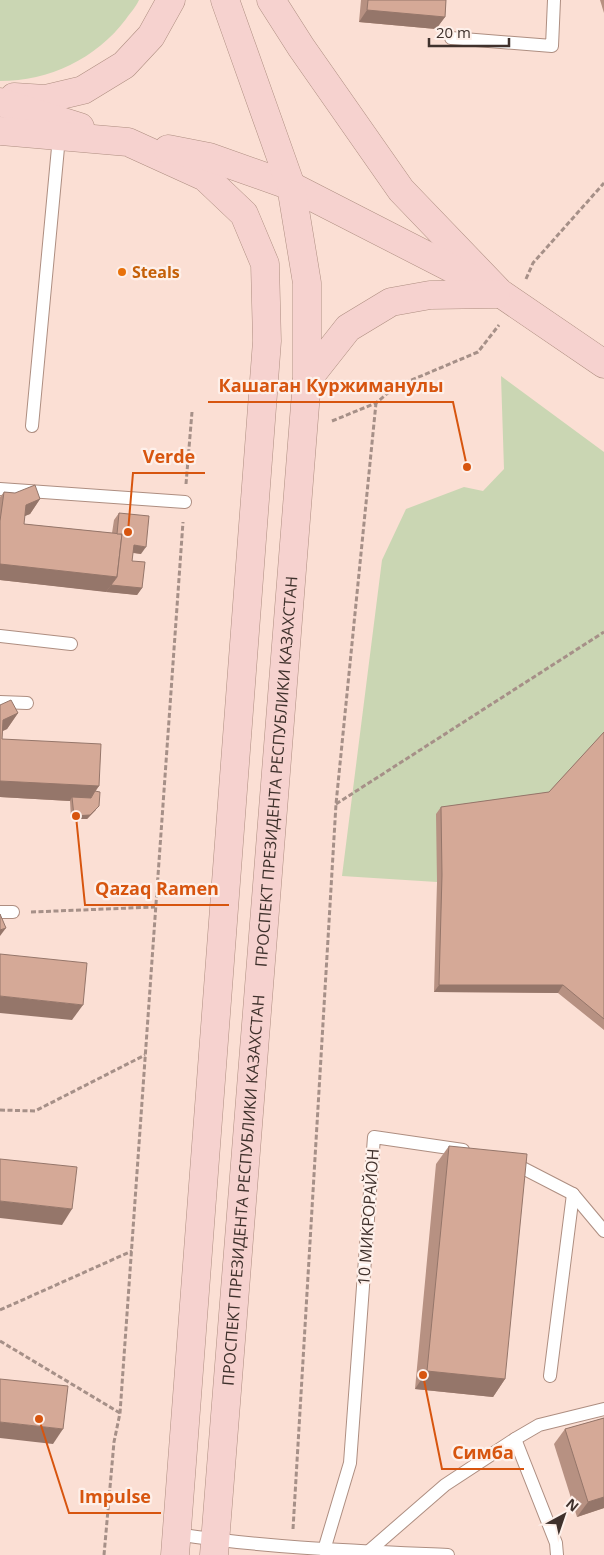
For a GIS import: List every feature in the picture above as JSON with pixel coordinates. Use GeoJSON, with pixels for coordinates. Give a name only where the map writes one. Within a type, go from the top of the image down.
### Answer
{"type":"FeatureCollection","features":[{"type":"Feature","properties":{"kind":"main road"},"geometry":{"type":"LineString","coordinates":[[0,95],[44,99],[83,90],[124,65],[151,36],[171,0]]}},
{"type":"Feature","properties":{"kind":"main road","name":"ПРОСПЕКТ ПРЕЗИДЕНТА РЕСПУБЛИКИ КАЗАХСТАН"},"geometry":{"type":"LineString","coordinates":[[215,1547],[307,380],[307,283],[291,186],[225,0]]}},
{"type":"Feature","properties":{"kind":"main road"},"geometry":{"type":"LineString","coordinates":[[271,0],[301,47],[401,190],[500,294]]}},
{"type":"Feature","properties":{"kind":"main road"},"geometry":{"type":"LineString","coordinates":[[0,102],[128,142],[205,177],[244,214],[265,264],[268,341],[176,1544]]}},
{"type":"Feature","properties":{"kind":"main road"},"geometry":{"type":"LineString","coordinates":[[0,131],[128,142],[209,157],[291,186],[500,294],[604,364]]}},
{"type":"Feature","properties":{"kind":"main road"},"geometry":{"type":"LineString","coordinates":[[307,380],[348,328],[392,302],[430,294],[500,294]]}},
{"type":"Feature","properties":{"kind":"lane"},"geometry":{"type":"LineString","coordinates":[[451,38],[552,46],[554,0]]}},
{"type":"Feature","properties":{"kind":"lane"},"geometry":{"type":"LineString","coordinates":[[32,426],[59,137]]}},
{"type":"Feature","properties":{"kind":"lane"},"geometry":{"type":"LineString","coordinates":[[0,489],[184,502]]}},
{"type":"Feature","properties":{"kind":"lane"},"geometry":{"type":"LineString","coordinates":[[0,636],[71,644]]}},
{"type":"Feature","properties":{"kind":"lane"},"geometry":{"type":"LineString","coordinates":[[0,702],[27,703]]}},
{"type":"Feature","properties":{"kind":"lane","name":"10 МИКРОРАЙОН"},"geometry":{"type":"LineString","coordinates":[[324,1550],[350,1463],[374,1137],[478,1152]]}},
{"type":"Feature","properties":{"kind":"lane"},"geometry":{"type":"LineString","coordinates":[[497,1154],[573,1194],[604,1231]]}},
{"type":"Feature","properties":{"kind":"lane"},"geometry":{"type":"LineString","coordinates":[[550,1376],[573,1194]]}},
{"type":"Feature","properties":{"kind":"lane"},"geometry":{"type":"LineString","coordinates":[[369,1551],[445,1484],[539,1425],[604,1408]]}},
{"type":"Feature","properties":{"kind":"lane"},"geometry":{"type":"LineString","coordinates":[[516,1439],[556,1543],[557,1555]]}},
{"type":"Feature","properties":{"kind":"lane"},"geometry":{"type":"LineString","coordinates":[[176,1544],[215,1547],[292,1547],[448,1555]]}},
{"type":"Feature","properties":{"kind":"path"},"geometry":{"type":"LineString","coordinates":[[292,1547],[336,804],[376,403]]}},
{"type":"Feature","properties":{"kind":"path"},"geometry":{"type":"LineString","coordinates":[[104,1555],[114,1442],[120,1413],[184,502],[192,412]]}},
{"type":"Feature","properties":{"kind":"path"},"geometry":{"type":"LineString","coordinates":[[336,804],[604,632]]}},
{"type":"Feature","properties":{"kind":"path"},"geometry":{"type":"LineString","coordinates":[[6,912],[155,908]]}},
{"type":"Feature","properties":{"kind":"path"},"geometry":{"type":"LineString","coordinates":[[0,1110],[35,1112],[145,1054]]}},
{"type":"Feature","properties":{"kind":"path"},"geometry":{"type":"LineString","coordinates":[[0,1310],[132,1251]]}},
{"type":"Feature","properties":{"kind":"path"},"geometry":{"type":"LineString","coordinates":[[0,1341],[120,1413]]}},
{"type":"Feature","properties":{"kind":"green space"},"geometry":{"type":"Polygon","coordinates":[[[0,0],[139,0],[135,8],[114,33],[101,46],[86,56],[70,65],[36,77],[0,81],[0,0]]]}},
{"type":"Feature","properties":{"kind":"green space"},"geometry":{"type":"Polygon","coordinates":[[[501,376],[604,452],[604,733],[544,799],[437,882],[342,876],[382,560],[406,509],[464,487],[483,491],[504,469],[501,376]]]}},
{"type":"Feature","properties":{"kind":"building"},"geometry":{"type":"Polygon","coordinates":[[[368,0],[446,0],[445,17],[367,10],[368,0]]]}},
{"type":"Feature","properties":{"kind":"building"},"geometry":{"type":"Polygon","coordinates":[[[35,485],[40,499],[26,505],[24,524],[122,534],[117,577],[0,564],[0,521],[4,492],[15,493],[35,485]]]}},
{"type":"Feature","properties":{"kind":"building"},"geometry":{"type":"Polygon","coordinates":[[[119,513],[149,516],[146,547],[134,545],[132,561],[145,562],[142,588],[111,585],[117,577],[122,534],[117,534],[119,513]]]}},
{"type":"Feature","properties":{"kind":"building"},"geometry":{"type":"Polygon","coordinates":[[[11,700],[18,713],[3,720],[2,739],[101,744],[99,786],[0,781],[0,705],[11,700]]]}},
{"type":"Feature","properties":{"kind":"building"},"geometry":{"type":"Polygon","coordinates":[[[604,732],[604,1019],[563,985],[439,985],[442,875],[441,807],[549,792],[604,732]]]}},
{"type":"Feature","properties":{"kind":"building"},"geometry":{"type":"Polygon","coordinates":[[[95,791],[100,792],[99,806],[90,815],[74,816],[72,797],[91,798],[95,791]]]}},
{"type":"Feature","properties":{"kind":"building"},"geometry":{"type":"Polygon","coordinates":[[[0,914],[6,928],[0,930],[0,914]]]}},
{"type":"Feature","properties":{"kind":"building"},"geometry":{"type":"Polygon","coordinates":[[[0,954],[87,963],[83,1005],[0,996],[0,954]]]}},
{"type":"Feature","properties":{"kind":"building"},"geometry":{"type":"Polygon","coordinates":[[[449,1146],[527,1154],[505,1379],[427,1371],[449,1146]]]}},
{"type":"Feature","properties":{"kind":"building"},"geometry":{"type":"Polygon","coordinates":[[[0,1159],[77,1167],[72,1209],[0,1201],[0,1159]]]}},
{"type":"Feature","properties":{"kind":"building"},"geometry":{"type":"Polygon","coordinates":[[[0,1379],[68,1386],[63,1429],[0,1422],[0,1379]]]}},
{"type":"Feature","properties":{"kind":"building"},"geometry":{"type":"Polygon","coordinates":[[[604,1418],[604,1497],[588,1502],[565,1429],[604,1418]]]}},
{"type":"Feature","properties":{"kind":"place","name":"Steals"},"geometry":{"type":"Point","coordinates":[122,272]}},
{"type":"Feature","properties":{"kind":"place","name":"Кашаган Куржиманулы"},"geometry":{"type":"Point","coordinates":[467,467]}},
{"type":"Feature","properties":{"kind":"place","name":"Verde"},"geometry":{"type":"Point","coordinates":[128,532]}},
{"type":"Feature","properties":{"kind":"place","name":"Qazaq Ramen"},"geometry":{"type":"Point","coordinates":[76,816]}},
{"type":"Feature","properties":{"kind":"place","name":"Симба"},"geometry":{"type":"Point","coordinates":[423,1375]}},
{"type":"Feature","properties":{"kind":"place","name":"Impulse"},"geometry":{"type":"Point","coordinates":[39,1419]}}]}
